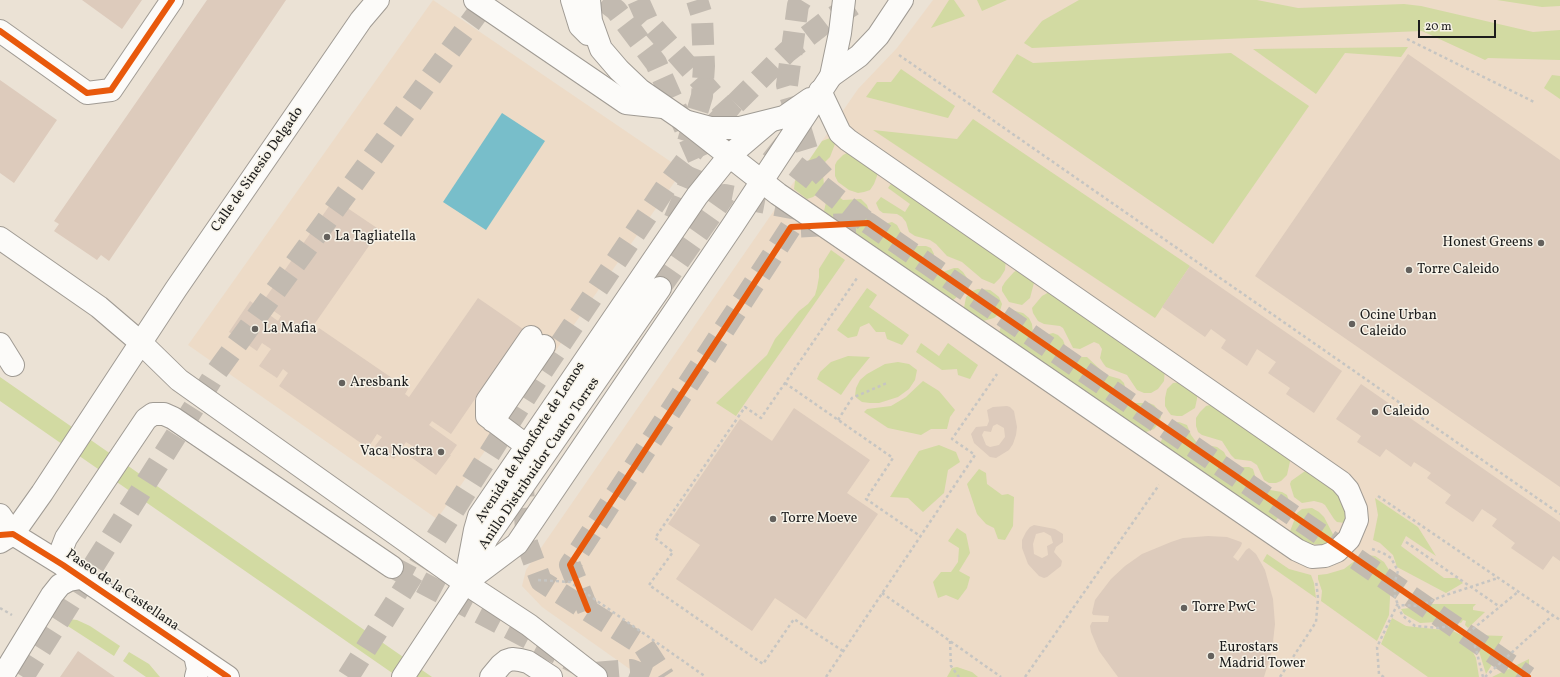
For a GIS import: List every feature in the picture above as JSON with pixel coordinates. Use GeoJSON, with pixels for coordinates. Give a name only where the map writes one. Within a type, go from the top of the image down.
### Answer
{"type":"FeatureCollection","features":[{"type":"Feature","properties":{"kind":"main road"},"geometry":{"type":"LineString","coordinates":[[0,31],[87,93],[111,90],[172,0]]}},
{"type":"Feature","properties":{"kind":"main road","name":"Calle de Sinesio Delgado"},"geometry":{"type":"LineString","coordinates":[[140,342],[361,20],[378,0]]}},
{"type":"Feature","properties":{"kind":"main road"},"geometry":{"type":"LineString","coordinates":[[475,0],[626,103],[664,107]]}},
{"type":"Feature","properties":{"kind":"main road"},"geometry":{"type":"LineString","coordinates":[[572,0],[580,26],[601,49]]}},
{"type":"Feature","properties":{"kind":"main road","name":"Avenida de Monforte de Lemos"},"geometry":{"type":"LineString","coordinates":[[589,0],[591,21],[601,49],[619,70],[640,90],[685,121],[762,180]]}},
{"type":"Feature","properties":{"kind":"main road","name":"Avenida de Monforte de Lemos"},"geometry":{"type":"LineString","coordinates":[[466,583],[517,544],[733,225],[826,84],[840,33],[844,0]]}},
{"type":"Feature","properties":{"kind":"main road","name":"Avenida de Monforte de Lemos"},"geometry":{"type":"LineString","coordinates":[[685,121],[711,128],[740,128],[784,117],[801,106],[859,56],[878,36],[902,0]]}},
{"type":"Feature","properties":{"kind":"main road"},"geometry":{"type":"LineString","coordinates":[[762,180],[778,194],[1297,550],[1312,557],[1325,556],[1337,551],[1349,539],[1357,520],[1356,509],[1348,490],[1340,482],[848,140],[840,133],[826,84]]}},
{"type":"Feature","properties":{"kind":"main road","name":"Avenida de Monforte de Lemos"},"geometry":{"type":"LineString","coordinates":[[466,583],[475,530],[479,516],[697,196],[730,155],[770,121]]}},
{"type":"Feature","properties":{"kind":"main road"},"geometry":{"type":"LineString","coordinates":[[0,238],[99,307],[140,342],[179,380],[466,583],[529,625],[596,677]]}},
{"type":"Feature","properties":{"kind":"main road","name":"Anillo Distribuidor Cuatro Torres"},"geometry":{"type":"LineString","coordinates":[[466,583],[487,538],[660,288]]}},
{"type":"Feature","properties":{"kind":"main road"},"geometry":{"type":"LineString","coordinates":[[527,446],[493,421],[538,341]]}},
{"type":"Feature","properties":{"kind":"main road"},"geometry":{"type":"LineString","coordinates":[[3,534],[42,493],[140,342]]}},
{"type":"Feature","properties":{"kind":"main road"},"geometry":{"type":"LineString","coordinates":[[0,344],[13,365]]}},
{"type":"Feature","properties":{"kind":"main road"},"geometry":{"type":"LineString","coordinates":[[63,565],[61,551],[66,538],[146,419],[153,414],[164,414],[173,418],[392,566]]}},
{"type":"Feature","properties":{"kind":"main road","name":"Paseo de la Castellana"},"geometry":{"type":"LineString","coordinates":[[0,515],[3,534],[63,565],[80,578],[228,677]]}},
{"type":"Feature","properties":{"kind":"main road"},"geometry":{"type":"LineString","coordinates":[[2,677],[52,595],[60,585],[69,580],[80,578]]}},
{"type":"Feature","properties":{"kind":"main road"},"geometry":{"type":"LineString","coordinates":[[403,677],[466,583]]}},
{"type":"Feature","properties":{"kind":"main road"},"geometry":{"type":"LineString","coordinates":[[195,655],[198,669],[196,677]]}},
{"type":"Feature","properties":{"kind":"main road"},"geometry":{"type":"LineString","coordinates":[[491,677],[503,663],[516,659],[528,662],[551,677]]}},
{"type":"Feature","properties":{"kind":"path"},"geometry":{"type":"LineString","coordinates":[[1407,39],[1534,102]]}},
{"type":"Feature","properties":{"kind":"path"},"geometry":{"type":"LineString","coordinates":[[899,55],[1560,514]]}},
{"type":"Feature","properties":{"kind":"path"},"geometry":{"type":"LineString","coordinates":[[843,651],[794,619],[763,664],[649,585],[673,552],[655,538],[745,407],[761,418],[860,273]]}},
{"type":"Feature","properties":{"kind":"path"},"geometry":{"type":"LineString","coordinates":[[826,677],[974,455],[952,439],[1000,368]]}},
{"type":"Feature","properties":{"kind":"path"},"geometry":{"type":"LineString","coordinates":[[785,382],[893,458],[866,499],[920,536]]}},
{"type":"Feature","properties":{"kind":"path"},"geometry":{"type":"LineString","coordinates":[[838,420],[852,398],[887,383]]}},
{"type":"Feature","properties":{"kind":"path"},"geometry":{"type":"LineString","coordinates":[[1025,677],[1162,479]]}},
{"type":"Feature","properties":{"kind":"path"},"geometry":{"type":"LineString","coordinates":[[1376,495],[1560,619]]}},
{"type":"Feature","properties":{"kind":"path"},"geometry":{"type":"LineString","coordinates":[[1406,542],[1500,607]]}},
{"type":"Feature","properties":{"kind":"path"},"geometry":{"type":"LineString","coordinates":[[1366,547],[1384,553],[1391,558],[1398,571],[1395,581],[1395,597],[1402,615],[1415,626],[1439,628],[1453,625],[1468,633],[1471,636],[1476,649],[1484,677],[1553,615]]}},
{"type":"Feature","properties":{"kind":"path"},"geometry":{"type":"LineString","coordinates":[[1280,677],[1316,622],[1318,589],[1313,574]]}},
{"type":"Feature","properties":{"kind":"path"},"geometry":{"type":"LineString","coordinates":[[1397,605],[1419,606],[1443,596],[1499,578]]}},
{"type":"Feature","properties":{"kind":"path"},"geometry":{"type":"LineString","coordinates":[[538,580],[570,582],[706,677]]}},
{"type":"Feature","properties":{"kind":"path"},"geometry":{"type":"LineString","coordinates":[[1468,633],[1519,592]]}},
{"type":"Feature","properties":{"kind":"path"},"geometry":{"type":"LineString","coordinates":[[882,593],[1002,677]]}},
{"type":"Feature","properties":{"kind":"path"},"geometry":{"type":"LineString","coordinates":[[1384,677],[1379,674],[1377,647],[1397,605]]}},
{"type":"Feature","properties":{"kind":"path"},"geometry":{"type":"LineString","coordinates":[[950,641],[951,666],[959,677]]}},
{"type":"Feature","properties":{"kind":"shaded area"},"geometry":{"type":"Polygon","coordinates":[[[433,0],[683,170],[437,519],[188,345],[433,0]]]}},
{"type":"Feature","properties":{"kind":"shaded area"},"geometry":{"type":"Polygon","coordinates":[[[933,0],[1560,0],[1560,677],[641,677],[542,607],[522,586],[526,570],[534,558],[858,89],[897,48],[933,0]]]}},
{"type":"Feature","properties":{"kind":"green space"},"geometry":{"type":"Polygon","coordinates":[[[949,0],[954,0],[965,16],[931,28],[949,0]]]}},
{"type":"Feature","properties":{"kind":"green space"},"geometry":{"type":"Polygon","coordinates":[[[977,0],[1007,0],[982,11],[977,0]]]}},
{"type":"Feature","properties":{"kind":"green space"},"geometry":{"type":"Polygon","coordinates":[[[1079,0],[1257,0],[1298,8],[1404,4],[1421,6],[1533,32],[1560,30],[1560,60],[1488,58],[1485,60],[1422,31],[1032,48],[1024,43],[1042,21],[1079,0]]]}},
{"type":"Feature","properties":{"kind":"green space"},"geometry":{"type":"Polygon","coordinates":[[[1497,0],[1560,0],[1560,6],[1542,7],[1497,0]]]}},
{"type":"Feature","properties":{"kind":"green space"},"geometry":{"type":"Polygon","coordinates":[[[1408,47],[1401,57],[1345,53],[1316,94],[1253,49],[1408,47]]]}},
{"type":"Feature","properties":{"kind":"green space"},"geometry":{"type":"Polygon","coordinates":[[[1231,53],[1309,106],[1213,244],[992,92],[1017,54],[1033,63],[1231,53]]]}},
{"type":"Feature","properties":{"kind":"green space"},"geometry":{"type":"Polygon","coordinates":[[[901,69],[955,106],[948,118],[866,97],[877,82],[891,82],[901,69]]]}},
{"type":"Feature","properties":{"kind":"green space"},"geometry":{"type":"Polygon","coordinates":[[[1552,75],[1560,76],[1560,99],[1544,88],[1552,75]]]}},
{"type":"Feature","properties":{"kind":"green space"},"geometry":{"type":"Polygon","coordinates":[[[973,119],[1190,266],[1155,318],[873,130],[957,139],[973,119]]]}},
{"type":"Feature","properties":{"kind":"green space"},"geometry":{"type":"Polygon","coordinates":[[[830,138],[835,144],[830,157],[822,165],[824,185],[820,192],[807,199],[794,189],[795,181],[822,141],[830,138]]]}},
{"type":"Feature","properties":{"kind":"green space"},"geometry":{"type":"Polygon","coordinates":[[[851,151],[877,170],[877,176],[870,190],[858,193],[849,190],[838,182],[835,176],[835,165],[837,161],[843,155],[851,151]]]}},
{"type":"Feature","properties":{"kind":"green space"},"geometry":{"type":"Polygon","coordinates":[[[893,181],[1006,259],[1005,270],[1000,278],[994,284],[982,279],[962,262],[947,256],[930,240],[915,236],[909,232],[906,222],[902,217],[897,214],[883,213],[879,210],[876,203],[881,197],[905,212],[910,204],[888,188],[893,181]]]}},
{"type":"Feature","properties":{"kind":"green space"},"geometry":{"type":"Polygon","coordinates":[[[835,194],[843,200],[861,199],[867,205],[872,220],[877,224],[881,225],[892,222],[897,225],[905,240],[909,244],[931,248],[934,254],[932,261],[933,269],[936,271],[937,275],[954,268],[958,268],[967,278],[968,284],[964,291],[952,301],[824,211],[827,198],[835,194]]]}},
{"type":"Feature","properties":{"kind":"green space"},"geometry":{"type":"Polygon","coordinates":[[[831,250],[845,260],[736,416],[716,403],[767,355],[775,339],[815,295],[819,277],[819,269],[831,250]]]}},
{"type":"Feature","properties":{"kind":"green space"},"geometry":{"type":"Polygon","coordinates":[[[1019,269],[1035,279],[1030,298],[1022,305],[1009,302],[1002,291],[1002,287],[1005,282],[1014,272],[1019,269]]]}},
{"type":"Feature","properties":{"kind":"green space"},"geometry":{"type":"Polygon","coordinates":[[[867,288],[877,295],[869,307],[909,335],[902,345],[887,339],[885,332],[876,332],[869,323],[860,327],[857,336],[848,338],[837,330],[867,288]]]}},
{"type":"Feature","properties":{"kind":"green space"},"geometry":{"type":"Polygon","coordinates":[[[978,289],[990,290],[999,297],[1002,304],[999,314],[994,318],[983,321],[964,308],[966,297],[972,291],[978,289]]]}},
{"type":"Feature","properties":{"kind":"green space"},"geometry":{"type":"Polygon","coordinates":[[[1051,291],[1165,369],[1164,381],[1158,389],[1151,393],[1144,393],[1137,390],[1127,375],[1106,367],[1100,358],[1102,349],[1099,344],[1094,342],[1080,349],[1073,348],[1063,328],[1060,326],[1044,324],[1038,321],[1032,308],[1042,296],[1051,291]]]}},
{"type":"Feature","properties":{"kind":"green space"},"geometry":{"type":"Polygon","coordinates":[[[1015,311],[1023,313],[1029,318],[1032,324],[1033,333],[1037,337],[1053,333],[1058,335],[1063,340],[1068,354],[1071,357],[1087,357],[1106,375],[1120,379],[1124,383],[1128,399],[1133,403],[1149,403],[1154,405],[1160,412],[1161,417],[1154,429],[1144,433],[999,334],[1002,321],[1007,315],[1015,311]]]}},
{"type":"Feature","properties":{"kind":"green space"},"geometry":{"type":"Polygon","coordinates":[[[921,343],[939,356],[948,343],[978,365],[970,379],[958,375],[957,369],[942,370],[916,352],[921,343]]]}},
{"type":"Feature","properties":{"kind":"green space"},"geometry":{"type":"Polygon","coordinates":[[[848,356],[870,357],[841,395],[817,379],[820,372],[831,362],[848,356]]]}},
{"type":"Feature","properties":{"kind":"green space"},"geometry":{"type":"Polygon","coordinates":[[[898,362],[909,364],[917,370],[915,380],[909,389],[898,397],[879,403],[862,402],[855,396],[856,388],[860,380],[867,374],[885,364],[898,362]]]}},
{"type":"Feature","properties":{"kind":"green space"},"geometry":{"type":"Polygon","coordinates":[[[0,377],[432,677],[398,677],[0,401],[0,377]]]}},
{"type":"Feature","properties":{"kind":"green space"},"geometry":{"type":"Polygon","coordinates":[[[923,381],[939,391],[955,410],[950,417],[947,429],[931,429],[921,435],[888,428],[864,412],[867,409],[891,406],[906,397],[923,381]]]}},
{"type":"Feature","properties":{"kind":"green space"},"geometry":{"type":"Polygon","coordinates":[[[1182,382],[1197,392],[1195,408],[1182,416],[1171,415],[1165,406],[1167,389],[1173,383],[1182,382]]]}},
{"type":"Feature","properties":{"kind":"green space"},"geometry":{"type":"Polygon","coordinates":[[[1214,404],[1291,457],[1287,475],[1281,481],[1269,483],[1264,480],[1257,465],[1251,461],[1235,459],[1222,441],[1202,435],[1198,432],[1196,418],[1206,406],[1214,404]]]}},
{"type":"Feature","properties":{"kind":"green space"},"geometry":{"type":"Polygon","coordinates":[[[1179,422],[1187,425],[1191,435],[1197,443],[1217,447],[1224,452],[1230,464],[1238,467],[1249,467],[1253,469],[1260,487],[1282,492],[1287,495],[1289,501],[1288,508],[1274,522],[1160,444],[1167,426],[1172,423],[1179,422]]]}},
{"type":"Feature","properties":{"kind":"green space"},"geometry":{"type":"Polygon","coordinates":[[[939,445],[956,452],[960,462],[948,470],[944,493],[923,512],[908,498],[890,497],[919,451],[939,445]]]}},
{"type":"Feature","properties":{"kind":"green space"},"geometry":{"type":"Polygon","coordinates":[[[979,469],[986,473],[987,484],[1002,495],[1008,494],[1014,497],[1013,526],[1005,540],[998,539],[994,528],[986,524],[977,514],[967,484],[979,469]]]}},
{"type":"Feature","properties":{"kind":"green space"},"geometry":{"type":"Polygon","coordinates":[[[1308,469],[1343,494],[1348,513],[1345,523],[1337,522],[1322,503],[1314,501],[1302,503],[1294,497],[1290,484],[1291,481],[1308,469]]]}},
{"type":"Feature","properties":{"kind":"green space"},"geometry":{"type":"Polygon","coordinates":[[[1375,498],[1418,527],[1436,556],[1406,536],[1401,546],[1444,578],[1457,578],[1463,583],[1446,593],[1397,567],[1393,555],[1380,543],[1373,540],[1378,515],[1375,498]]]}},
{"type":"Feature","properties":{"kind":"green space"},"geometry":{"type":"Polygon","coordinates":[[[1312,508],[1324,517],[1336,540],[1324,545],[1309,544],[1289,534],[1297,513],[1302,509],[1312,508]]]}},
{"type":"Feature","properties":{"kind":"green space"},"geometry":{"type":"Polygon","coordinates":[[[957,528],[966,534],[970,553],[959,571],[970,577],[967,588],[958,600],[946,595],[938,598],[933,582],[941,572],[951,572],[958,562],[959,548],[948,541],[957,528]]]}},
{"type":"Feature","properties":{"kind":"green space"},"geometry":{"type":"Polygon","coordinates":[[[1267,554],[1289,569],[1311,575],[1314,583],[1316,598],[1263,561],[1267,554]]]}},
{"type":"Feature","properties":{"kind":"green space"},"geometry":{"type":"Polygon","coordinates":[[[1361,556],[1375,556],[1384,562],[1389,570],[1391,580],[1389,615],[1377,641],[1321,601],[1322,591],[1318,579],[1318,575],[1344,569],[1361,556]]]}},
{"type":"Feature","properties":{"kind":"green space"},"geometry":{"type":"Polygon","coordinates":[[[1428,604],[1476,604],[1473,607],[1473,610],[1485,612],[1468,628],[1465,625],[1466,621],[1463,620],[1461,623],[1454,621],[1420,623],[1404,614],[1401,609],[1428,604]]]}},
{"type":"Feature","properties":{"kind":"green space"},"geometry":{"type":"Polygon","coordinates":[[[1392,618],[1406,626],[1453,631],[1465,637],[1476,658],[1479,677],[1428,677],[1381,644],[1392,618]]]}},
{"type":"Feature","properties":{"kind":"green space"},"geometry":{"type":"Polygon","coordinates":[[[67,619],[77,620],[90,626],[120,646],[114,656],[60,621],[67,619]]]}},
{"type":"Feature","properties":{"kind":"green space"},"geometry":{"type":"Polygon","coordinates":[[[1474,635],[1503,636],[1493,656],[1495,656],[1493,663],[1486,674],[1474,635]]]}},
{"type":"Feature","properties":{"kind":"green space"},"geometry":{"type":"Polygon","coordinates":[[[129,652],[149,664],[160,677],[146,677],[123,661],[129,652]]]}},
{"type":"Feature","properties":{"kind":"green space"},"geometry":{"type":"Polygon","coordinates":[[[1529,659],[1528,677],[1492,677],[1529,659]]]}},
{"type":"Feature","properties":{"kind":"green space"},"geometry":{"type":"Polygon","coordinates":[[[957,667],[972,672],[978,677],[947,677],[952,668],[957,667]]]}},
{"type":"Feature","properties":{"kind":"water"},"geometry":{"type":"Polygon","coordinates":[[[502,113],[545,141],[486,230],[443,202],[502,113]]]}},
{"type":"Feature","properties":{"kind":"building"},"geometry":{"type":"Polygon","coordinates":[[[82,0],[142,0],[122,29],[82,0]]]}},
{"type":"Feature","properties":{"kind":"building"},"geometry":{"type":"Polygon","coordinates":[[[207,0],[286,0],[109,261],[101,255],[97,260],[54,231],[59,224],[54,221],[207,0]]]}},
{"type":"Feature","properties":{"kind":"building","name":"Torre Caleido"},"geometry":{"type":"Polygon","coordinates":[[[1408,54],[1560,160],[1560,487],[1255,276],[1408,54]]]}},
{"type":"Feature","properties":{"kind":"building"},"geometry":{"type":"Polygon","coordinates":[[[0,80],[57,120],[14,183],[0,173],[0,80]]]}},
{"type":"Feature","properties":{"kind":"building"},"geometry":{"type":"Polygon","coordinates":[[[334,199],[380,230],[311,329],[316,333],[319,328],[408,389],[405,394],[409,397],[478,298],[523,329],[451,434],[432,421],[429,425],[457,445],[436,475],[408,455],[414,447],[406,442],[394,459],[375,446],[382,437],[377,434],[368,448],[279,386],[288,373],[283,369],[277,378],[259,366],[271,349],[262,343],[257,351],[229,332],[250,301],[278,321],[281,316],[262,303],[334,199]]]}},
{"type":"Feature","properties":{"kind":"building"},"geometry":{"type":"Polygon","coordinates":[[[1190,266],[1342,371],[1314,413],[1286,394],[1290,388],[1268,373],[1276,362],[1257,349],[1247,366],[1221,348],[1226,340],[1211,329],[1205,337],[1162,307],[1190,266]]]}},
{"type":"Feature","properties":{"kind":"building"},"geometry":{"type":"Polygon","coordinates":[[[1361,384],[1560,522],[1560,561],[1553,556],[1543,570],[1511,548],[1515,543],[1492,526],[1497,519],[1482,509],[1473,522],[1445,503],[1451,495],[1427,478],[1431,473],[1414,462],[1411,467],[1386,449],[1380,457],[1357,442],[1361,436],[1336,419],[1361,384]]]}},
{"type":"Feature","properties":{"kind":"building"},"geometry":{"type":"Polygon","coordinates":[[[993,407],[1010,407],[1014,411],[1017,427],[1013,444],[1009,450],[996,458],[990,457],[974,443],[971,434],[976,427],[987,426],[989,421],[987,410],[993,407]],[[997,424],[993,426],[991,432],[984,431],[982,435],[986,445],[990,447],[999,445],[1005,437],[1004,428],[997,424]]]}},
{"type":"Feature","properties":{"kind":"building","name":"Torre Moeve"},"geometry":{"type":"Polygon","coordinates":[[[794,408],[870,460],[847,493],[878,514],[806,619],[775,598],[752,631],[676,579],[700,545],[668,524],[740,419],[772,441],[794,408]]]}},
{"type":"Feature","properties":{"kind":"building"},"geometry":{"type":"Polygon","coordinates":[[[1034,525],[1055,529],[1063,534],[1063,542],[1056,547],[1054,552],[1062,561],[1061,566],[1044,578],[1039,576],[1028,564],[1022,548],[1022,540],[1030,527],[1034,525]],[[1044,532],[1036,534],[1033,544],[1034,554],[1042,558],[1048,555],[1047,546],[1053,543],[1051,536],[1044,532]]]}},
{"type":"Feature","properties":{"kind":"building","name":"Torre PwC"},"geometry":{"type":"Polygon","coordinates":[[[1208,536],[1227,537],[1241,542],[1241,546],[1233,557],[1238,561],[1249,548],[1256,554],[1265,570],[1273,599],[1275,624],[1272,651],[1264,677],[1118,677],[1099,651],[1091,632],[1090,626],[1092,622],[1108,622],[1109,616],[1093,615],[1092,613],[1095,600],[1111,579],[1125,566],[1142,554],[1183,538],[1208,536]]]}},
{"type":"Feature","properties":{"kind":"building"},"geometry":{"type":"Polygon","coordinates":[[[78,651],[115,677],[60,677],[78,651]]]}},
{"type":"Feature","properties":{"kind":"tunnel"},"geometry":{"type":"LineString","coordinates":[[23,677],[215,374],[487,0]]}},
{"type":"Feature","properties":{"kind":"tunnel"},"geometry":{"type":"LineString","coordinates":[[603,0],[616,10],[656,63],[699,160],[673,223]]}},
{"type":"Feature","properties":{"kind":"tunnel"},"geometry":{"type":"LineString","coordinates":[[638,0],[647,20],[732,116],[868,223]]}},
{"type":"Feature","properties":{"kind":"tunnel"},"geometry":{"type":"LineString","coordinates":[[688,142],[702,96],[704,66],[702,16],[697,0]]}},
{"type":"Feature","properties":{"kind":"tunnel"},"geometry":{"type":"LineString","coordinates":[[801,0],[798,5],[787,85],[811,163],[826,179]]}},
{"type":"Feature","properties":{"kind":"tunnel"},"geometry":{"type":"LineString","coordinates":[[348,677],[537,379],[668,184],[710,129],[787,52],[827,21],[861,0]]}},
{"type":"Feature","properties":{"kind":"tunnel"},"geometry":{"type":"LineString","coordinates":[[660,288],[725,195],[802,210]]}},
{"type":"Feature","properties":{"kind":"tunnel"},"geometry":{"type":"LineString","coordinates":[[588,610],[570,565],[791,227],[868,223],[1528,677]]}},
{"type":"Feature","properties":{"kind":"tunnel"},"geometry":{"type":"LineString","coordinates":[[522,475],[527,543],[541,581],[644,646],[664,677]]}},
{"type":"Feature","properties":{"kind":"tunnel"},"geometry":{"type":"LineString","coordinates":[[392,567],[595,673],[631,670],[649,677]]}},
{"type":"Feature","properties":{"kind":"cycle path"},"geometry":{"type":"LineString","coordinates":[[0,31],[87,93],[111,90],[172,0]]}},
{"type":"Feature","properties":{"kind":"cycle path"},"geometry":{"type":"LineString","coordinates":[[588,610],[570,565],[791,227],[868,223],[1528,677]]}},
{"type":"Feature","properties":{"kind":"cycle path"},"geometry":{"type":"LineString","coordinates":[[0,535],[13,534],[63,565],[228,677]]}},
{"type":"Feature","properties":{"kind":"place","name":"La Tagliatella"},"geometry":{"type":"Point","coordinates":[327,237]}},
{"type":"Feature","properties":{"kind":"place","name":"Honest Greens"},"geometry":{"type":"Point","coordinates":[1541,243]}},
{"type":"Feature","properties":{"kind":"place","name":"Torre Caleido"},"geometry":{"type":"Point","coordinates":[1409,270]}},
{"type":"Feature","properties":{"kind":"place","name":"Ocine Urban Caleido"},"geometry":{"type":"Point","coordinates":[1352,324]}},
{"type":"Feature","properties":{"kind":"place","name":"La Mafia"},"geometry":{"type":"Point","coordinates":[255,329]}},
{"type":"Feature","properties":{"kind":"place","name":"Aresbank"},"geometry":{"type":"Point","coordinates":[342,383]}},
{"type":"Feature","properties":{"kind":"place","name":"Caleido"},"geometry":{"type":"Point","coordinates":[1375,412]}},
{"type":"Feature","properties":{"kind":"place","name":"Vaca Nostra"},"geometry":{"type":"Point","coordinates":[441,452]}},
{"type":"Feature","properties":{"kind":"place","name":"Torre Moeve"},"geometry":{"type":"Point","coordinates":[773,519]}},
{"type":"Feature","properties":{"kind":"place","name":"Torre PwC"},"geometry":{"type":"Point","coordinates":[1184,608]}},
{"type":"Feature","properties":{"kind":"place","name":"Eurostars Madrid Tower"},"geometry":{"type":"Point","coordinates":[1211,656]}}]}
